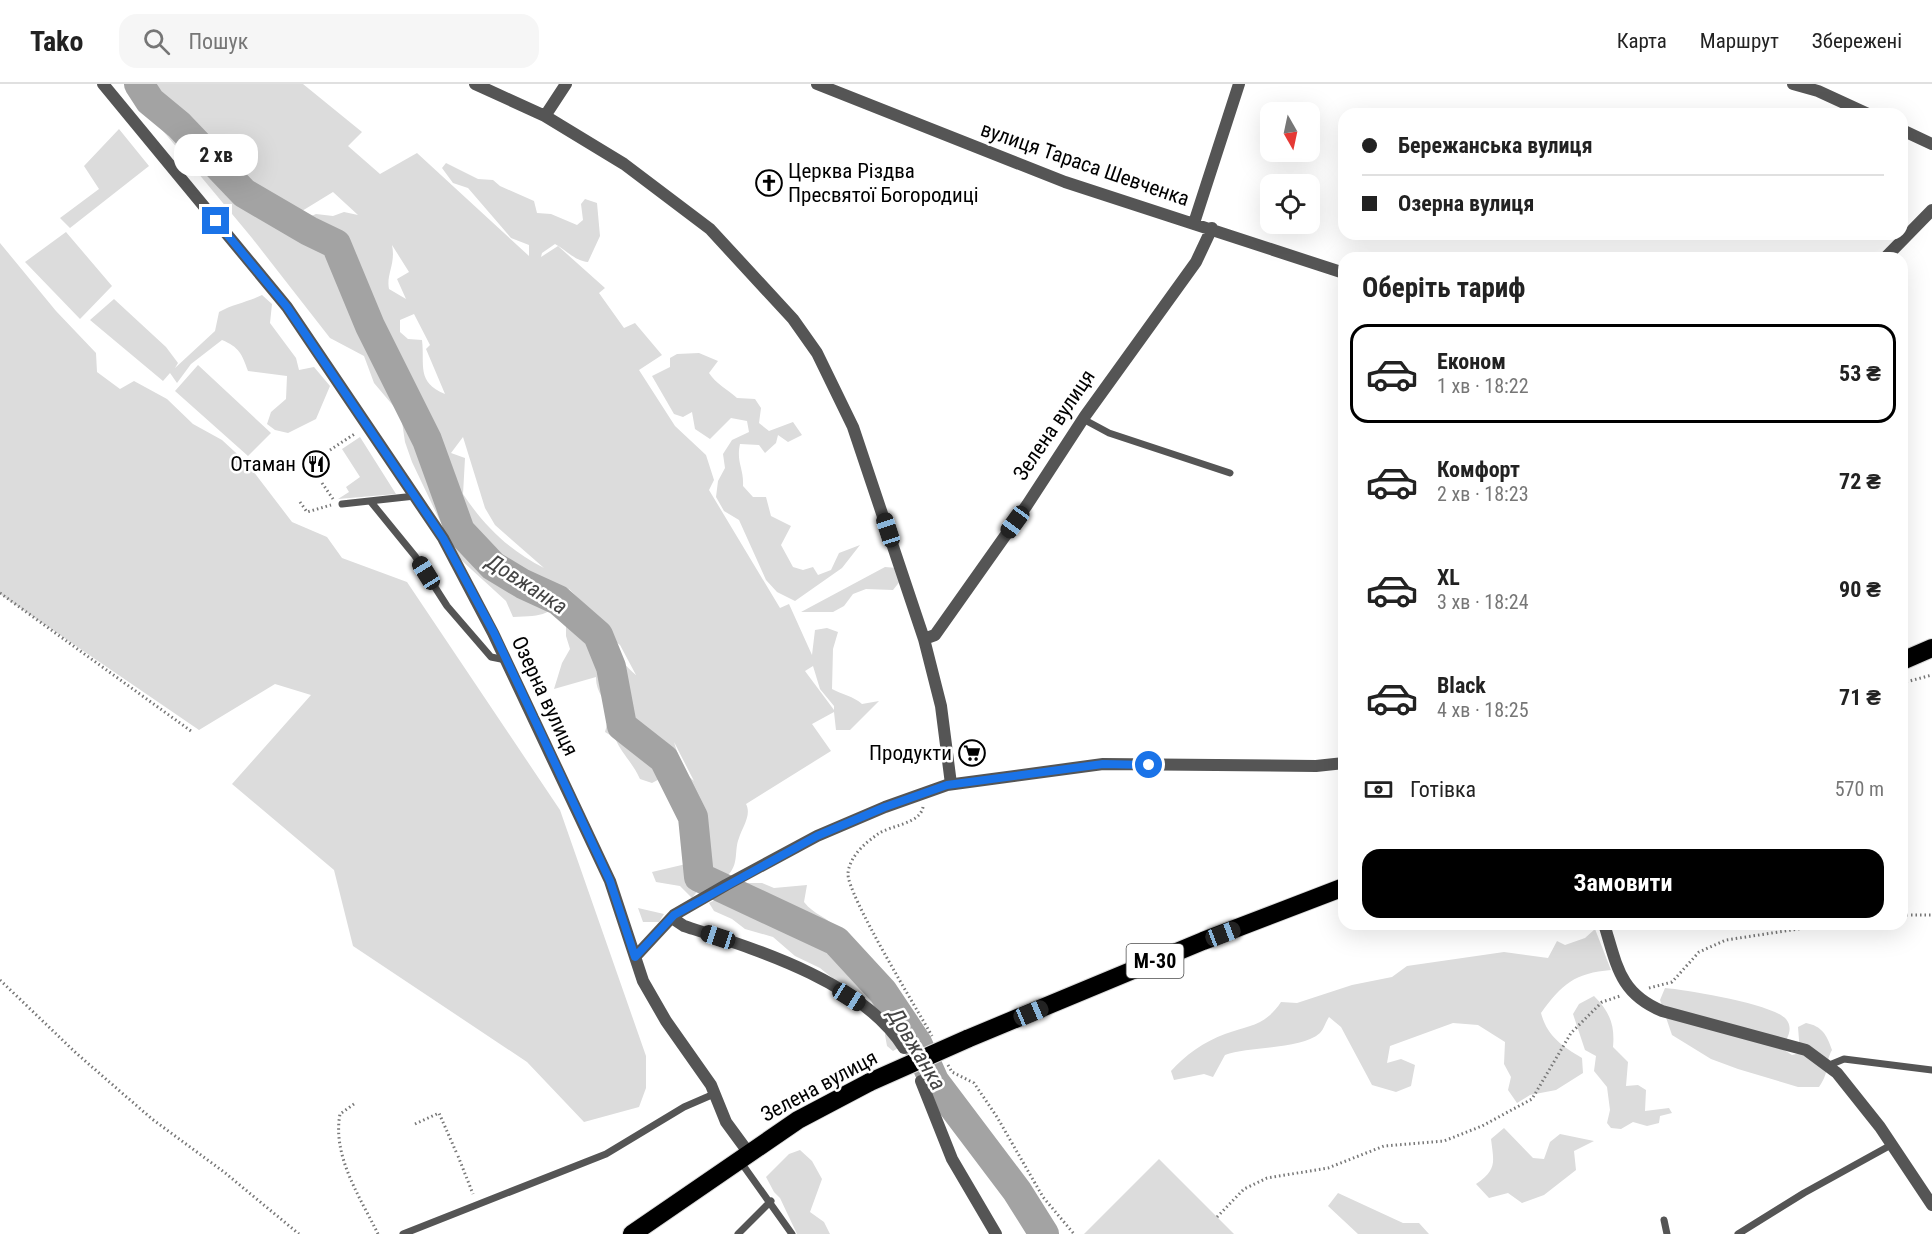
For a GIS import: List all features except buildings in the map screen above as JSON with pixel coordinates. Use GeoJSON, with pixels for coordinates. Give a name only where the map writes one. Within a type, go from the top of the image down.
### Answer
{"type":"FeatureCollection","features":[{"type":"Feature","properties":{"kind":"highway"},"geometry":{"type":"LineString","coordinates":[[1908,658],[1932,648]]}},
{"type":"Feature","properties":{"kind":"highway","name":"Зелена вулиця"},"geometry":{"type":"LineString","coordinates":[[632,1234],[743,1155],[798,1120],[870,1082],[1203,941],[1338,889]]}},
{"type":"Feature","properties":{"kind":"street","name":"Озерна вулиця"},"geometry":{"type":"LineString","coordinates":[[103,84],[287,307],[443,538],[506,660],[610,881],[644,981],[666,1021],[714,1094],[743,1155]]}},
{"type":"Feature","properties":{"kind":"street"},"geometry":{"type":"LineString","coordinates":[[475,84],[545,116],[624,164],[710,229],[793,319],[817,354],[853,427],[924,639],[940,706],[951,784]]}},
{"type":"Feature","properties":{"kind":"street"},"geometry":{"type":"LineString","coordinates":[[545,116],[566,84]]}},
{"type":"Feature","properties":{"kind":"street","name":"вулиця Тараса Шевченка"},"geometry":{"type":"LineString","coordinates":[[817,84],[1065,182],[1151,211],[1194,222],[1338,271]]}},
{"type":"Feature","properties":{"kind":"street"},"geometry":{"type":"LineString","coordinates":[[1194,222],[1239,84]]}},
{"type":"Feature","properties":{"kind":"street"},"geometry":{"type":"LineString","coordinates":[[1793,84],[1818,91],[1855,108]]}},
{"type":"Feature","properties":{"kind":"street"},"geometry":{"type":"LineString","coordinates":[[1908,133],[1932,144]]}},
{"type":"Feature","properties":{"kind":"street"},"geometry":{"type":"LineString","coordinates":[[1908,235],[1932,210]]}},
{"type":"Feature","properties":{"kind":"street","name":"Зелена вулиця"},"geometry":{"type":"LineString","coordinates":[[924,639],[935,635],[1027,505],[1083,419],[1196,262],[1212,228]]}},
{"type":"Feature","properties":{"kind":"street"},"geometry":{"type":"LineString","coordinates":[[1891,252],[1903,240]]}},
{"type":"Feature","properties":{"kind":"street"},"geometry":{"type":"LineString","coordinates":[[635,957],[672,918],[726,885],[817,836],[951,784],[1103,764],[1250,766],[1338,763]]}},
{"type":"Feature","properties":{"kind":"street"},"geometry":{"type":"LineString","coordinates":[[672,918],[684,926],[762,954],[831,985],[868,1008],[904,1048]]}},
{"type":"Feature","properties":{"kind":"street"},"geometry":{"type":"LineString","coordinates":[[1606,930],[1620,974],[1631,993],[1643,1003],[1662,1011],[1806,1050],[1837,1073],[1892,1144],[1932,1205]]}},
{"type":"Feature","properties":{"kind":"street"},"geometry":{"type":"LineString","coordinates":[[921,1081],[952,1159],[996,1234]]}},
{"type":"Feature","properties":{"kind":"lane"},"geometry":{"type":"LineString","coordinates":[[1083,419],[1096,428],[1138,444],[1230,473]]}},
{"type":"Feature","properties":{"kind":"lane"},"geometry":{"type":"LineString","coordinates":[[342,504],[415,496]]}},
{"type":"Feature","properties":{"kind":"lane"},"geometry":{"type":"LineString","coordinates":[[371,502],[415,556],[447,606],[490,657],[506,660]]}},
{"type":"Feature","properties":{"kind":"lane"},"geometry":{"type":"LineString","coordinates":[[1827,1066],[1844,1059],[1932,1070]]}},
{"type":"Feature","properties":{"kind":"lane"},"geometry":{"type":"LineString","coordinates":[[403,1234],[606,1155],[684,1107],[714,1094]]}},
{"type":"Feature","properties":{"kind":"lane"},"geometry":{"type":"LineString","coordinates":[[1738,1234],[1804,1193],[1892,1144]]}},
{"type":"Feature","properties":{"kind":"lane"},"geometry":{"type":"LineString","coordinates":[[743,1155],[792,1234]]}},
{"type":"Feature","properties":{"kind":"lane"},"geometry":{"type":"LineString","coordinates":[[738,1234],[771,1201]]}},
{"type":"Feature","properties":{"kind":"lane"},"geometry":{"type":"LineString","coordinates":[[1664,1220],[1667,1234]]}},
{"type":"Feature","properties":{"kind":"path"},"geometry":{"type":"LineString","coordinates":[[330,450],[368,426]]}},
{"type":"Feature","properties":{"kind":"path"},"geometry":{"type":"LineString","coordinates":[[300,502],[307,512],[336,504],[322,483]]}},
{"type":"Feature","properties":{"kind":"path"},"geometry":{"type":"LineString","coordinates":[[0,592],[191,731]]}},
{"type":"Feature","properties":{"kind":"path"},"geometry":{"type":"LineString","coordinates":[[1908,681],[1932,675]]}},
{"type":"Feature","properties":{"kind":"path"},"geometry":{"type":"LineString","coordinates":[[924,793],[923,811],[915,819],[878,834],[853,857],[848,875],[859,904],[937,1045]]}},
{"type":"Feature","properties":{"kind":"path"},"geometry":{"type":"LineString","coordinates":[[1908,915],[1932,915]]}},
{"type":"Feature","properties":{"kind":"path"},"geometry":{"type":"LineString","coordinates":[[1217,1217],[1244,1189],[1267,1178],[1328,1168],[1345,1159],[1384,1146],[1444,1141],[1482,1126],[1532,1099],[1571,1033],[1602,1002],[1672,981],[1699,952],[1726,940],[1792,930]]}},
{"type":"Feature","properties":{"kind":"path"},"geometry":{"type":"LineString","coordinates":[[0,980],[76,1053],[152,1119],[224,1172],[300,1234]]}},
{"type":"Feature","properties":{"kind":"path"},"geometry":{"type":"LineString","coordinates":[[947,1063],[952,1072],[974,1083],[997,1117],[1043,1197],[1074,1234]]}},
{"type":"Feature","properties":{"kind":"path"},"geometry":{"type":"LineString","coordinates":[[354,1104],[339,1114],[337,1132],[342,1157],[378,1234]]}},
{"type":"Feature","properties":{"kind":"path"},"geometry":{"type":"LineString","coordinates":[[415,1124],[439,1113],[477,1204]]}},
{"type":"Feature","properties":{"kind":"shaded area"},"geometry":{"type":"Polygon","coordinates":[[[124,84],[303,84],[362,132],[348,146],[380,174],[417,153],[529,256],[529,245],[511,238],[468,188],[453,183],[442,168],[446,163],[478,179],[493,180],[500,186],[534,201],[537,213],[551,214],[577,225],[583,220],[581,204],[585,199],[597,203],[600,236],[588,262],[575,257],[555,244],[542,253],[541,257],[558,246],[605,288],[599,293],[624,328],[635,323],[662,355],[639,370],[675,426],[706,455],[714,480],[709,490],[780,608],[789,604],[812,655],[815,630],[827,628],[838,632],[833,649],[832,689],[862,704],[879,701],[850,730],[836,730],[834,712],[812,724],[831,751],[746,804],[748,813],[738,843],[734,865],[729,874],[717,881],[703,884],[692,898],[680,886],[656,882],[652,872],[686,864],[687,849],[699,830],[685,816],[667,775],[652,783],[640,779],[615,738],[605,732],[608,712],[596,677],[554,689],[562,663],[570,649],[566,636],[566,621],[586,612],[595,615],[569,589],[557,605],[546,613],[513,617],[506,601],[460,559],[412,462],[405,442],[401,415],[374,383],[364,356],[330,338],[252,238],[124,84]],[[333,192],[302,211],[309,217],[316,214],[333,216],[344,212],[358,215],[333,192]],[[392,245],[393,258],[389,289],[406,299],[397,279],[409,272],[392,245]],[[414,314],[400,320],[400,332],[408,339],[422,340],[426,378],[430,384],[445,394],[426,349],[430,345],[414,314]],[[463,437],[451,453],[465,458],[463,494],[471,506],[499,537],[544,568],[495,525],[485,508],[463,437]],[[616,642],[617,651],[636,675],[620,645],[616,642]],[[813,666],[805,671],[834,710],[834,706],[820,689],[813,666]],[[674,742],[683,771],[694,781],[674,742]]]}},
{"type":"Feature","properties":{"kind":"shaded area"},"geometry":{"type":"Polygon","coordinates":[[[119,129],[149,166],[70,228],[60,218],[99,189],[84,166],[119,129]]]}},
{"type":"Feature","properties":{"kind":"shaded area"},"geometry":{"type":"Polygon","coordinates":[[[66,232],[112,286],[80,319],[25,262],[66,232]]]}},
{"type":"Feature","properties":{"kind":"shaded area"},"geometry":{"type":"Polygon","coordinates":[[[0,243],[56,311],[96,353],[97,372],[120,389],[134,381],[167,399],[193,424],[222,440],[247,463],[292,522],[327,537],[342,558],[407,582],[560,810],[646,1056],[646,1088],[639,1107],[584,1122],[527,1062],[353,946],[334,870],[232,784],[311,695],[275,684],[199,730],[0,594],[0,243]]]}},
{"type":"Feature","properties":{"kind":"shaded area"},"geometry":{"type":"Polygon","coordinates":[[[262,295],[272,304],[270,323],[296,358],[299,370],[314,367],[330,386],[316,419],[288,433],[275,430],[267,424],[271,412],[286,399],[287,376],[248,371],[239,352],[222,340],[191,364],[177,383],[170,373],[163,381],[90,320],[114,299],[166,347],[178,363],[175,368],[215,331],[219,312],[262,295]]]}},
{"type":"Feature","properties":{"kind":"shaded area"},"geometry":{"type":"Polygon","coordinates":[[[699,353],[718,361],[709,373],[718,383],[737,398],[755,399],[761,408],[759,423],[769,431],[793,422],[802,435],[788,442],[778,435],[776,443],[765,453],[759,445],[740,444],[739,451],[743,486],[753,497],[766,497],[771,516],[791,526],[781,545],[793,567],[803,570],[813,567],[818,575],[831,570],[839,553],[860,545],[842,568],[795,601],[777,592],[766,580],[739,520],[724,511],[716,497],[718,481],[725,468],[723,454],[732,440],[749,432],[747,421],[731,418],[710,439],[695,429],[692,412],[683,417],[674,414],[652,376],[670,367],[670,358],[677,354],[699,353]]]}},
{"type":"Feature","properties":{"kind":"shaded area"},"geometry":{"type":"Polygon","coordinates":[[[198,365],[271,433],[248,456],[175,391],[198,365]]]}},
{"type":"Feature","properties":{"kind":"shaded area"},"geometry":{"type":"Polygon","coordinates":[[[360,437],[396,494],[338,499],[349,492],[346,487],[360,477],[342,449],[360,437]]]}},
{"type":"Feature","properties":{"kind":"shaded area"},"geometry":{"type":"Polygon","coordinates":[[[885,567],[897,568],[901,580],[893,590],[866,589],[853,594],[844,606],[833,612],[801,612],[885,567]]]}},
{"type":"Feature","properties":{"kind":"shaded area"},"geometry":{"type":"Polygon","coordinates":[[[748,883],[762,883],[774,888],[807,885],[804,902],[838,930],[835,946],[841,954],[860,957],[880,982],[894,987],[903,997],[916,1025],[909,1042],[893,1051],[887,1046],[885,1035],[888,1022],[866,998],[853,989],[841,985],[820,968],[795,956],[773,937],[745,929],[732,919],[714,911],[709,903],[748,883]]]}},
{"type":"Feature","properties":{"kind":"shaded area"},"geometry":{"type":"Polygon","coordinates":[[[638,908],[664,914],[659,922],[643,922],[638,908]]]}},
{"type":"Feature","properties":{"kind":"shaded area"},"geometry":{"type":"Polygon","coordinates":[[[1595,930],[1611,970],[1588,974],[1570,982],[1556,994],[1541,1013],[1547,1028],[1556,1040],[1582,1058],[1583,1073],[1556,1090],[1530,1095],[1517,1103],[1508,1090],[1511,1077],[1504,1064],[1505,1042],[1478,1025],[1453,1023],[1390,1046],[1387,1063],[1401,1059],[1415,1065],[1411,1086],[1396,1092],[1372,1085],[1341,1027],[1329,1017],[1320,1033],[1311,1038],[1288,1045],[1225,1055],[1213,1077],[1204,1074],[1174,1080],[1171,1071],[1195,1050],[1217,1037],[1263,1020],[1281,1002],[1297,1003],[1352,985],[1392,977],[1407,966],[1504,952],[1548,958],[1557,941],[1565,945],[1585,938],[1595,930]]]}},
{"type":"Feature","properties":{"kind":"shaded area"},"geometry":{"type":"Polygon","coordinates":[[[1665,988],[1748,1003],[1778,1013],[1786,1019],[1790,1030],[1781,1048],[1792,1055],[1800,1053],[1798,1027],[1806,1023],[1816,1026],[1826,1036],[1832,1050],[1823,1081],[1819,1087],[1798,1087],[1711,1059],[1672,1035],[1660,1000],[1665,988]]]}},
{"type":"Feature","properties":{"kind":"shaded area"},"geometry":{"type":"Polygon","coordinates":[[[1594,996],[1610,1019],[1613,1047],[1628,1062],[1626,1086],[1638,1085],[1646,1090],[1645,1111],[1669,1108],[1672,1113],[1660,1116],[1659,1123],[1647,1126],[1633,1122],[1621,1129],[1611,1128],[1607,1123],[1610,1110],[1607,1087],[1594,1071],[1596,1056],[1585,1050],[1573,1014],[1579,1004],[1594,996]]]}},
{"type":"Feature","properties":{"kind":"shaded area"},"geometry":{"type":"Polygon","coordinates":[[[1504,1128],[1533,1158],[1544,1159],[1550,1142],[1560,1134],[1594,1141],[1574,1151],[1576,1170],[1544,1195],[1522,1203],[1508,1193],[1489,1198],[1476,1184],[1491,1169],[1493,1160],[1491,1139],[1504,1128]]]}},
{"type":"Feature","properties":{"kind":"shaded area"},"geometry":{"type":"Polygon","coordinates":[[[800,1150],[812,1161],[822,1179],[810,1212],[824,1222],[830,1234],[797,1234],[780,1198],[766,1177],[789,1154],[800,1150]]]}},
{"type":"Feature","properties":{"kind":"shaded area"},"geometry":{"type":"Polygon","coordinates":[[[1159,1159],[1234,1234],[1084,1234],[1159,1159]]]}},
{"type":"Feature","properties":{"kind":"shaded area"},"geometry":{"type":"Polygon","coordinates":[[[1338,1193],[1403,1223],[1419,1223],[1429,1234],[1358,1234],[1328,1206],[1338,1193]]]}},
{"type":"Feature","properties":{"kind":"waterway","name":"Довжанка"},"geometry":{"type":"LineString","coordinates":[[139,84],[150,101],[179,125],[244,193],[336,244],[370,326],[427,440],[460,531],[493,566],[523,584],[558,600],[598,635],[611,667],[622,726],[664,759],[693,817],[699,877],[836,941],[883,992],[917,1043],[934,1081],[1017,1191],[1044,1234]]}},
{"type":"Feature","properties":{"kind":"place","name":"Церква Різдва Пресвятої Богородиці"},"geometry":{"type":"Point","coordinates":[769,183]}},
{"type":"Feature","properties":{"kind":"place","name":"Отаман"},"geometry":{"type":"Point","coordinates":[316,464]}},
{"type":"Feature","properties":{"kind":"place","name":"Продукти"},"geometry":{"type":"Point","coordinates":[972,753]}},
{"type":"Feature","properties":{"kind":"route"},"geometry":{"type":"LineString","coordinates":[[216,221],[287,307],[443,538],[494,633],[610,881],[635,957],[674,915],[817,836],[885,807],[947,785],[1103,764],[1149,765]]}}]}
